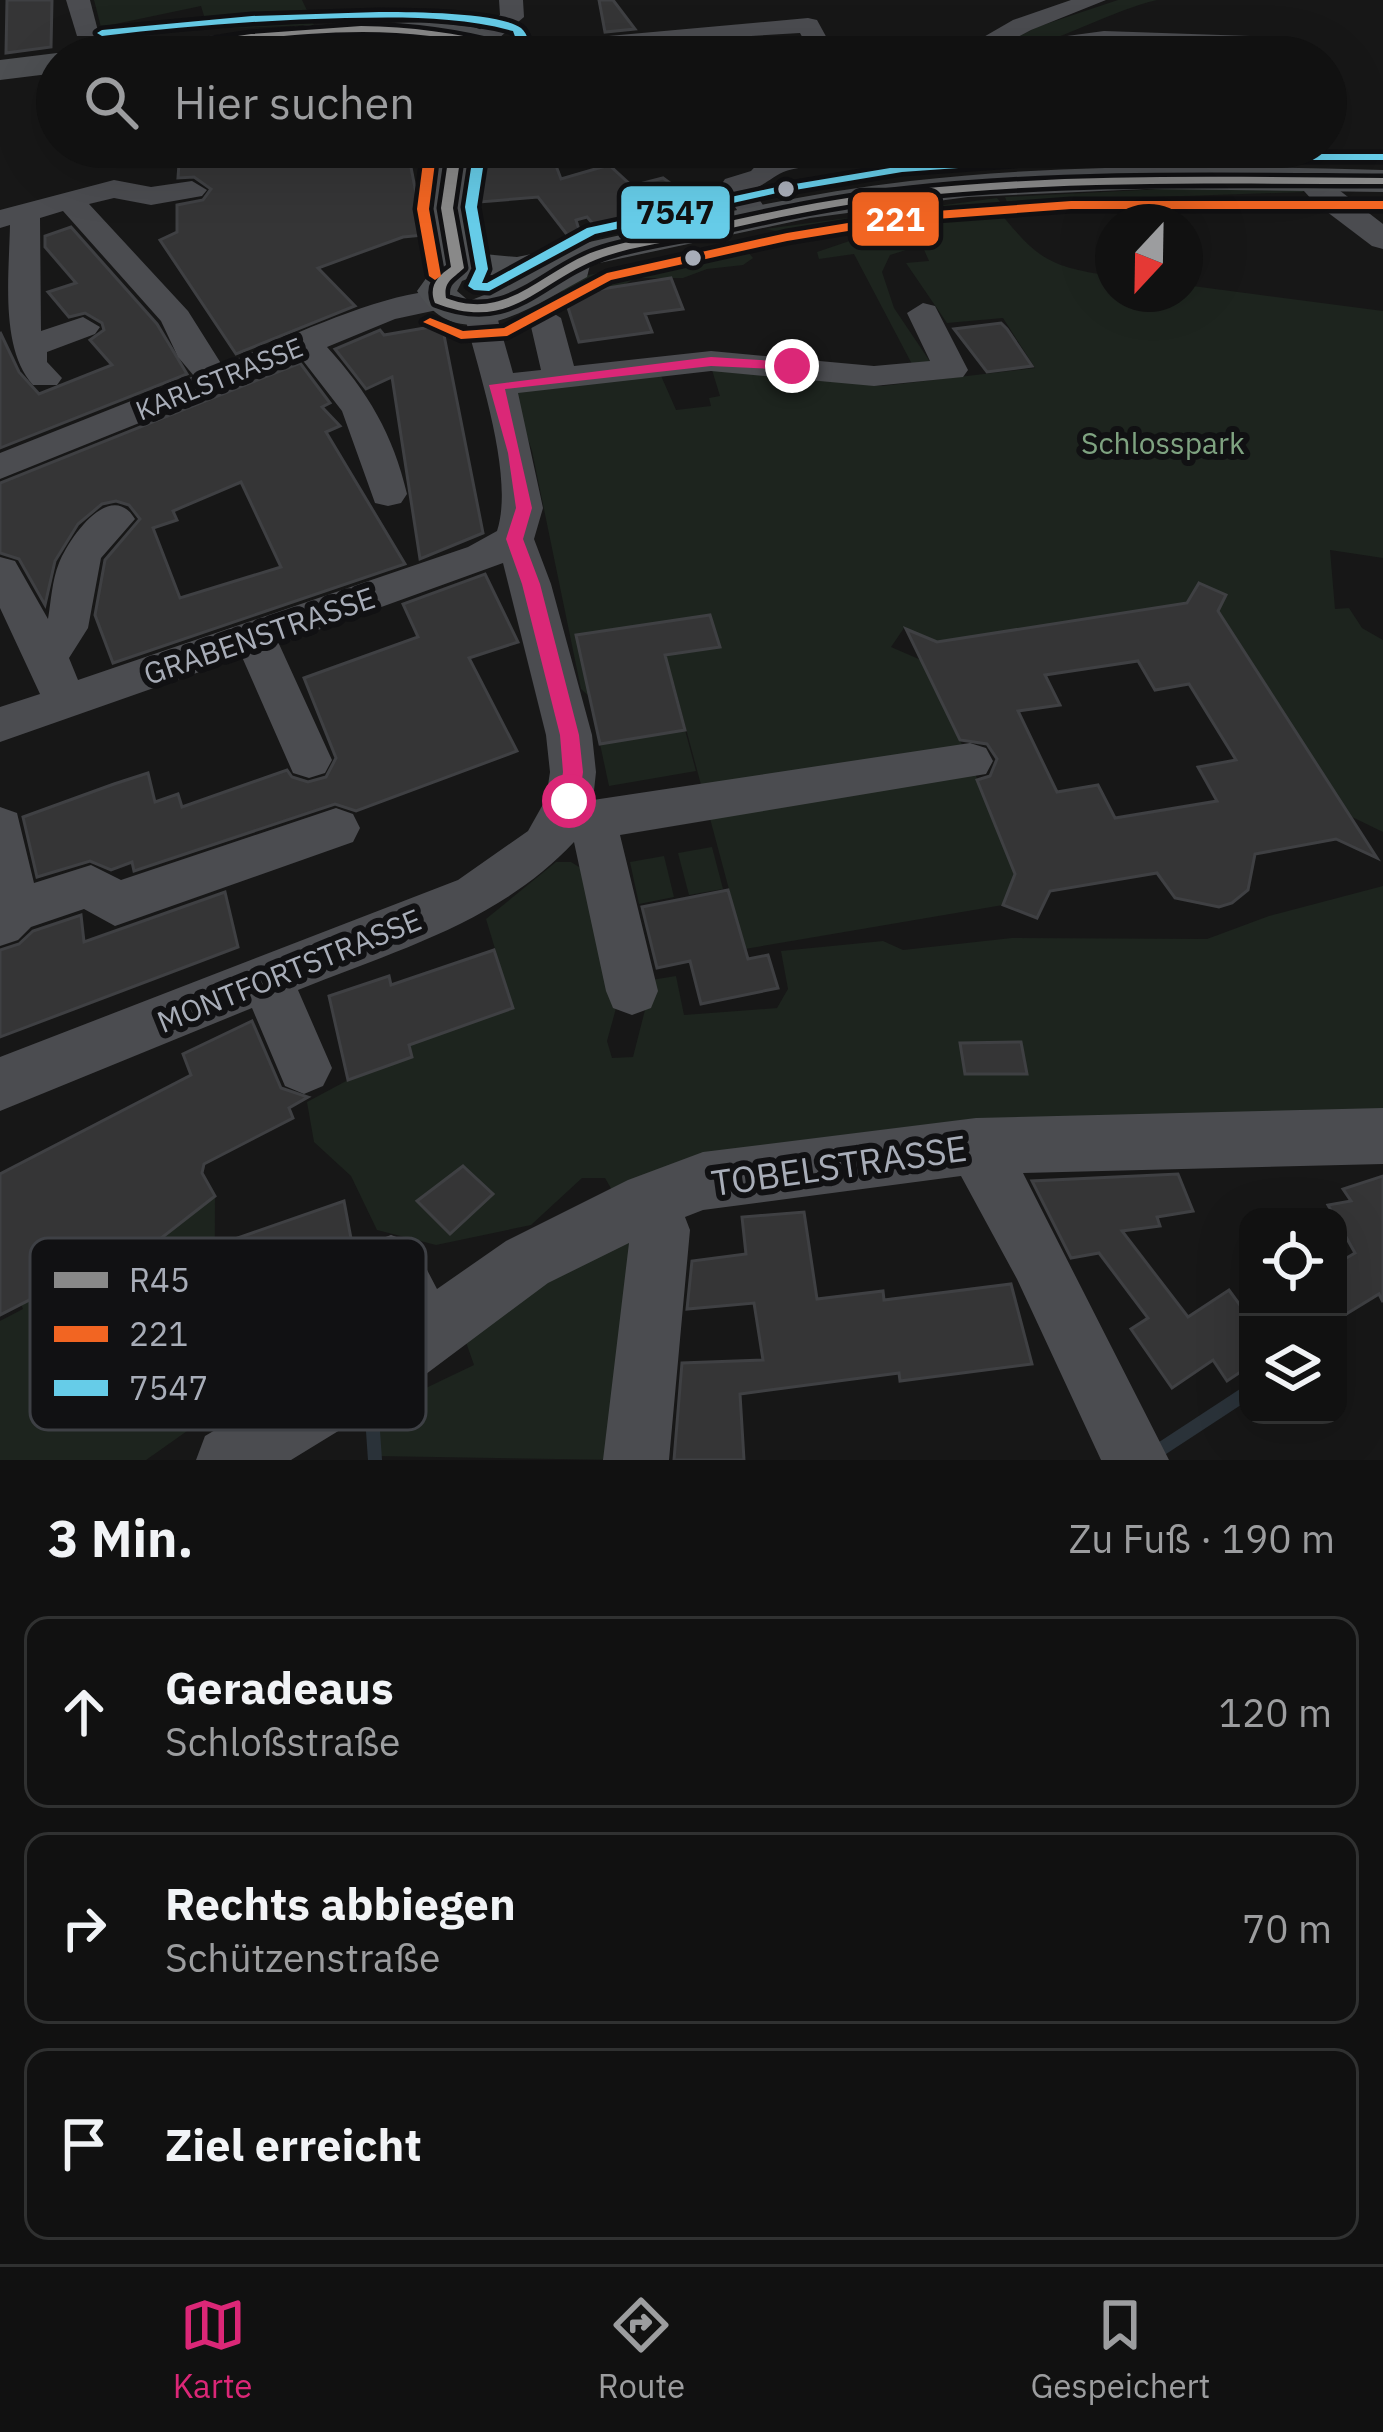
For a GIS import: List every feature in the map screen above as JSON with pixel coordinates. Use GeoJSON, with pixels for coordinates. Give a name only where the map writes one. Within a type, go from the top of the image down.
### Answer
{"type":"FeatureCollection","features":[{"type":"Feature","properties":{"kind":"main road"},"geometry":{"type":"LineString","coordinates":[[0,70],[36,66]]}},
{"type":"Feature","properties":{"kind":"main road"},"geometry":{"type":"LineString","coordinates":[[451,168],[447,183],[488,277]]}},
{"type":"Feature","properties":{"kind":"main road"},"geometry":{"type":"LineString","coordinates":[[480,313],[456,310],[488,277],[757,218],[906,193],[1070,181],[1383,181]]}},
{"type":"Feature","properties":{"kind":"street"},"geometry":{"type":"LineString","coordinates":[[78,0],[92,36]]}},
{"type":"Feature","properties":{"kind":"street"},"geometry":{"type":"LineString","coordinates":[[503,36],[512,17],[511,0]]}},
{"type":"Feature","properties":{"kind":"street"},"geometry":{"type":"LineString","coordinates":[[1003,36],[1094,0]]}},
{"type":"Feature","properties":{"kind":"street"},"geometry":{"type":"LineString","coordinates":[[757,218],[735,184],[761,177],[769,168]]}},
{"type":"Feature","properties":{"kind":"street"},"geometry":{"type":"LineString","coordinates":[[898,168],[906,193]]}},
{"type":"Feature","properties":{"kind":"street"},"geometry":{"type":"LineString","coordinates":[[1307,179],[1318,194],[1358,217],[1383,240]]}},
{"type":"Feature","properties":{"kind":"street"},"geometry":{"type":"LineString","coordinates":[[17,225],[70,201],[114,189],[151,196],[193,190]]}},
{"type":"Feature","properties":{"kind":"street"},"geometry":{"type":"LineString","coordinates":[[70,201],[176,318],[194,357],[216,379]]}},
{"type":"Feature","properties":{"kind":"street"},"geometry":{"type":"LineString","coordinates":[[17,225],[56,276]]}},
{"type":"Feature","properties":{"kind":"street"},"geometry":{"type":"LineString","coordinates":[[17,225],[22,325],[32,346],[30,365],[45,378]]}},
{"type":"Feature","properties":{"kind":"street"},"geometry":{"type":"LineString","coordinates":[[488,277],[560,376]]}},
{"type":"Feature","properties":{"kind":"street","name":"KARLSTRASSE"},"geometry":{"type":"LineString","coordinates":[[0,467],[306,343],[488,277]]}},
{"type":"Feature","properties":{"kind":"street"},"geometry":{"type":"LineString","coordinates":[[480,313],[516,453],[524,508],[514,539],[531,584],[569,735],[576,823],[632,991]]}},
{"type":"Feature","properties":{"kind":"street"},"geometry":{"type":"LineString","coordinates":[[497,385],[711,361],[874,376],[953,368],[922,313]]}},
{"type":"Feature","properties":{"kind":"street"},"geometry":{"type":"LineString","coordinates":[[32,346],[83,327]]}},
{"type":"Feature","properties":{"kind":"street"},"geometry":{"type":"LineString","coordinates":[[306,343],[351,390],[378,445],[388,494]]}},
{"type":"Feature","properties":{"kind":"street"},"geometry":{"type":"LineString","coordinates":[[47,657],[67,628],[76,568],[84,551],[116,520],[113,516]]}},
{"type":"Feature","properties":{"kind":"street","name":"GRABENSTRASSE"},"geometry":{"type":"LineString","coordinates":[[0,724],[255,637],[338,629],[514,539]]}},
{"type":"Feature","properties":{"kind":"street"},"geometry":{"type":"LineString","coordinates":[[1,571],[65,701]]}},
{"type":"Feature","properties":{"kind":"street"},"geometry":{"type":"LineString","coordinates":[[255,637],[309,760]]}},
{"type":"Feature","properties":{"kind":"street"},"geometry":{"type":"LineString","coordinates":[[576,823],[970,761]]}},
{"type":"Feature","properties":{"kind":"street","name":"MONTFORTSTRASSE"},"geometry":{"type":"LineString","coordinates":[[0,1084],[476,895],[576,823]]}},
{"type":"Feature","properties":{"kind":"street"},"geometry":{"type":"LineString","coordinates":[[0,827],[7,917],[91,886],[115,904],[336,828]]}},
{"type":"Feature","properties":{"kind":"street"},"geometry":{"type":"LineString","coordinates":[[266,977],[304,1068]]}},
{"type":"Feature","properties":{"kind":"street","name":"TOBELSTRASSE"},"geometry":{"type":"LineString","coordinates":[[426,1332],[526,1262],[649,1201],[704,1180],[976,1145],[1379,1142]]}},
{"type":"Feature","properties":{"kind":"street"},"geometry":{"type":"LineString","coordinates":[[976,1145],[982,1164],[1038,1258],[1136,1460]]}},
{"type":"Feature","properties":{"kind":"street"},"geometry":{"type":"LineString","coordinates":[[636,1460],[660,1230],[649,1201]]}},
{"type":"Feature","properties":{"kind":"street","name":"TOBELSTRASSE"},"geometry":{"type":"LineString","coordinates":[[229,1460],[282,1430]]}},
{"type":"Feature","properties":{"kind":"green space"},"geometry":{"type":"Polygon","coordinates":[[[94,0],[302,0],[314,25],[208,29],[201,6],[101,27],[94,0]]]}},
{"type":"Feature","properties":{"kind":"green space"},"geometry":{"type":"Polygon","coordinates":[[[1118,0],[1157,0],[1059,36],[1020,36],[1118,0]]]}},
{"type":"Feature","properties":{"kind":"green space"},"geometry":{"type":"Polygon","coordinates":[[[1180,188],[1297,188],[1304,192],[1007,202],[1005,197],[1180,188]]]}},
{"type":"Feature","properties":{"kind":"green space"},"geometry":{"type":"Polygon","coordinates":[[[997,198],[1001,203],[783,232],[765,229],[997,198]]]}},
{"type":"Feature","properties":{"kind":"green space","name":"Schlosspark"},"geometry":{"type":"Polygon","coordinates":[[[996,208],[1045,257],[1095,273],[1095,312],[1203,312],[1203,287],[1383,311],[1383,558],[1330,550],[1335,609],[1349,608],[1362,628],[1383,640],[1383,832],[1350,816],[1218,611],[1225,594],[1199,584],[1187,603],[937,642],[904,628],[891,647],[921,660],[970,761],[1015,874],[1003,905],[745,949],[674,684],[590,697],[581,689],[532,451],[511,389],[659,371],[676,410],[711,406],[709,398],[720,396],[712,370],[882,386],[1035,368],[1003,318],[947,323],[906,263],[929,261],[922,245],[890,255],[882,272],[894,308],[933,366],[913,366],[854,254],[819,259],[817,252],[876,232],[914,231],[928,215],[996,208]]]}},
{"type":"Feature","properties":{"kind":"green space"},"geometry":{"type":"Polygon","coordinates":[[[741,244],[753,258],[743,265],[707,269],[683,278],[636,278],[607,294],[562,292],[569,279],[741,244]]]}},
{"type":"Feature","properties":{"kind":"green space"},"geometry":{"type":"Polygon","coordinates":[[[685,730],[696,771],[609,786],[600,744],[685,730]]]}},
{"type":"Feature","properties":{"kind":"green space"},"geometry":{"type":"Polygon","coordinates":[[[712,847],[723,889],[689,895],[678,853],[712,847]]]}},
{"type":"Feature","properties":{"kind":"green space"},"geometry":{"type":"Polygon","coordinates":[[[664,856],[674,897],[639,904],[630,862],[664,856]]]}},
{"type":"Feature","properties":{"kind":"green space"},"geometry":{"type":"Polygon","coordinates":[[[556,862],[571,862],[584,870],[618,1001],[607,1041],[612,1058],[633,1057],[646,1006],[645,981],[676,976],[684,1015],[777,1008],[788,989],[781,951],[883,941],[903,950],[1012,938],[1207,939],[1269,916],[1383,886],[1383,1111],[616,1197],[605,1178],[582,1178],[531,1225],[436,1245],[426,1242],[426,1238],[377,1230],[351,1176],[314,1142],[307,1102],[348,1080],[412,1057],[409,1045],[513,1008],[486,919],[556,862]]]}},
{"type":"Feature","properties":{"kind":"green space"},"geometry":{"type":"Polygon","coordinates":[[[215,1196],[215,1238],[149,1238],[215,1196]]]}},
{"type":"Feature","properties":{"kind":"green space"},"geometry":{"type":"Polygon","coordinates":[[[631,1232],[624,1460],[375,1456],[375,1430],[426,1430],[426,1388],[474,1365],[460,1325],[631,1232]]]}},
{"type":"Feature","properties":{"kind":"green space"},"geometry":{"type":"Polygon","coordinates":[[[30,1299],[30,1430],[188,1430],[146,1460],[0,1460],[0,1321],[23,1309],[21,1304],[30,1299]]]}},
{"type":"Feature","properties":{"kind":"building"},"geometry":{"type":"Polygon","coordinates":[[[7,0],[52,0],[51,36],[36,36],[36,49],[6,53],[7,0]]]}},
{"type":"Feature","properties":{"kind":"building"},"geometry":{"type":"Polygon","coordinates":[[[599,0],[613,0],[635,29],[605,32],[599,0]]]}},
{"type":"Feature","properties":{"kind":"building"},"geometry":{"type":"Polygon","coordinates":[[[179,168],[411,168],[424,235],[403,237],[318,268],[355,306],[236,354],[160,240],[177,232],[177,205],[203,200],[211,189],[194,177],[178,178],[179,168]]]}},
{"type":"Feature","properties":{"kind":"building"},"geometry":{"type":"Polygon","coordinates":[[[475,168],[557,168],[561,179],[612,168],[632,186],[663,178],[693,200],[675,206],[685,216],[642,226],[636,217],[595,226],[587,217],[576,220],[582,239],[572,241],[538,197],[480,202],[475,168]]]}},
{"type":"Feature","properties":{"kind":"building"},"geometry":{"type":"Polygon","coordinates":[[[71,227],[157,324],[187,374],[0,448],[0,332],[19,372],[39,394],[112,365],[90,340],[104,330],[102,323],[85,313],[69,317],[48,292],[76,283],[45,247],[45,236],[71,227]]]}},
{"type":"Feature","properties":{"kind":"building"},"geometry":{"type":"Polygon","coordinates":[[[671,278],[683,309],[645,314],[652,332],[579,342],[564,295],[671,278]]]}},
{"type":"Feature","properties":{"kind":"building"},"geometry":{"type":"Polygon","coordinates":[[[1001,323],[1032,366],[987,372],[954,329],[1001,323]]]}},
{"type":"Feature","properties":{"kind":"building"},"geometry":{"type":"Polygon","coordinates":[[[442,325],[483,533],[420,559],[392,377],[366,389],[335,349],[380,330],[384,335],[442,325]]]}},
{"type":"Feature","properties":{"kind":"building"},"geometry":{"type":"Polygon","coordinates":[[[300,363],[330,403],[322,407],[340,426],[326,432],[405,564],[113,663],[95,615],[105,560],[140,519],[129,505],[116,501],[102,504],[78,524],[55,561],[45,605],[19,559],[0,553],[0,483],[300,363]],[[241,482],[173,511],[177,520],[153,528],[180,598],[281,567],[241,482]]]}},
{"type":"Feature","properties":{"kind":"building"},"geometry":{"type":"Polygon","coordinates":[[[485,574],[518,642],[469,658],[517,751],[356,811],[335,804],[134,871],[132,862],[111,870],[90,861],[37,877],[23,817],[114,784],[148,773],[155,802],[178,794],[182,807],[287,770],[308,782],[326,777],[336,758],[304,678],[418,637],[403,604],[485,574]]]}},
{"type":"Feature","properties":{"kind":"building"},"geometry":{"type":"Polygon","coordinates":[[[1199,583],[1226,595],[1218,611],[1377,858],[1336,839],[1255,854],[1248,890],[1219,907],[1175,898],[1157,873],[1050,891],[1037,918],[1003,905],[1015,874],[977,780],[990,776],[997,759],[987,744],[960,740],[906,629],[937,642],[1187,603],[1199,583]],[[1138,661],[1045,675],[1060,705],[1018,711],[1057,792],[1098,785],[1115,818],[1217,801],[1198,767],[1236,760],[1189,684],[1155,690],[1138,661]]]}},
{"type":"Feature","properties":{"kind":"building"},"geometry":{"type":"Polygon","coordinates":[[[710,615],[720,647],[665,655],[685,730],[600,744],[576,635],[710,615]]]}},
{"type":"Feature","properties":{"kind":"building"},"geometry":{"type":"Polygon","coordinates":[[[728,890],[748,959],[768,955],[778,988],[701,1004],[690,961],[657,968],[642,907],[728,890]]]}},
{"type":"Feature","properties":{"kind":"building"},"geometry":{"type":"Polygon","coordinates":[[[225,892],[238,947],[0,1037],[0,950],[19,944],[33,931],[81,915],[84,942],[225,892]]]}},
{"type":"Feature","properties":{"kind":"building"},"geometry":{"type":"Polygon","coordinates":[[[494,950],[513,1008],[409,1045],[412,1057],[348,1080],[329,996],[389,976],[391,985],[494,950]]]}},
{"type":"Feature","properties":{"kind":"building"},"geometry":{"type":"Polygon","coordinates":[[[252,1021],[281,1088],[308,1097],[289,1108],[293,1118],[204,1164],[202,1173],[215,1196],[161,1238],[30,1238],[30,1300],[0,1315],[0,1174],[191,1075],[183,1054],[252,1021]]]}},
{"type":"Feature","properties":{"kind":"building"},"geometry":{"type":"Polygon","coordinates":[[[1021,1042],[1027,1074],[965,1074],[960,1043],[1021,1042]]]}},
{"type":"Feature","properties":{"kind":"building"},"geometry":{"type":"Polygon","coordinates":[[[463,1166],[493,1194],[450,1234],[417,1201],[463,1166]]]}},
{"type":"Feature","properties":{"kind":"building"},"geometry":{"type":"Polygon","coordinates":[[[1178,1174],[1193,1211],[1157,1217],[1160,1226],[1122,1231],[1188,1317],[1229,1290],[1239,1304],[1239,1373],[1227,1381],[1213,1360],[1172,1388],[1131,1329],[1148,1318],[1099,1253],[1071,1258],[1032,1181],[1178,1174]]]}},
{"type":"Feature","properties":{"kind":"building"},"geometry":{"type":"Polygon","coordinates":[[[1383,1176],[1383,1302],[1379,1294],[1347,1314],[1347,1258],[1355,1253],[1347,1239],[1347,1208],[1328,1205],[1351,1201],[1343,1189],[1383,1176]]]}},
{"type":"Feature","properties":{"kind":"building"},"geometry":{"type":"Polygon","coordinates":[[[344,1201],[351,1238],[238,1238],[344,1201]]]}},
{"type":"Feature","properties":{"kind":"building"},"geometry":{"type":"Polygon","coordinates":[[[804,1212],[817,1299],[883,1291],[884,1300],[1011,1284],[1032,1364],[900,1381],[899,1373],[740,1394],[744,1460],[674,1460],[682,1363],[763,1360],[754,1303],[687,1309],[692,1261],[746,1254],[742,1217],[804,1212]]]}},
{"type":"Feature","properties":{"kind":"waterway"},"geometry":{"type":"LineString","coordinates":[[1158,1451],[1239,1398]]}},
{"type":"Feature","properties":{"kind":"waterway"},"geometry":{"type":"LineString","coordinates":[[373,1430],[375,1460]]}},
{"type":"Feature","properties":{"kind":"transit line","name":"7547"},"geometry":{"type":"LineString","coordinates":[[102,33],[252,19],[379,15],[484,20],[516,29],[521,36]]}},
{"type":"Feature","properties":{"kind":"transit line","name":"R45"},"geometry":{"type":"LineString","coordinates":[[262,36],[361,29],[460,36]]}},
{"type":"Feature","properties":{"kind":"transit line","name":"7547"},"geometry":{"type":"LineString","coordinates":[[1347,157],[1383,157]]}},
{"type":"Feature","properties":{"kind":"transit line","name":"221"},"geometry":{"type":"LineString","coordinates":[[428,168],[423,209],[435,276]]}},
{"type":"Feature","properties":{"kind":"transit line","name":"R45"},"geometry":{"type":"LineString","coordinates":[[453,168],[447,208],[458,268],[442,281],[440,300],[482,310],[520,298],[601,253],[875,197],[1086,182],[1383,181]]}},
{"type":"Feature","properties":{"kind":"transit line","name":"7547"},"geometry":{"type":"LineString","coordinates":[[477,168],[471,207],[482,269],[474,286],[489,287],[591,231],[777,190],[916,168]]}},
{"type":"Feature","properties":{"kind":"transit line","name":"221"},"geometry":{"type":"LineString","coordinates":[[430,322],[461,335],[507,332],[607,277],[787,237],[909,217],[1071,205],[1383,205]]}},
{"type":"Feature","properties":{"kind":"route"},"geometry":{"type":"LineString","coordinates":[[569,801],[573,772],[569,735],[531,584],[514,539],[523,524],[524,508],[516,453],[497,385],[711,361],[792,366]]}}]}
